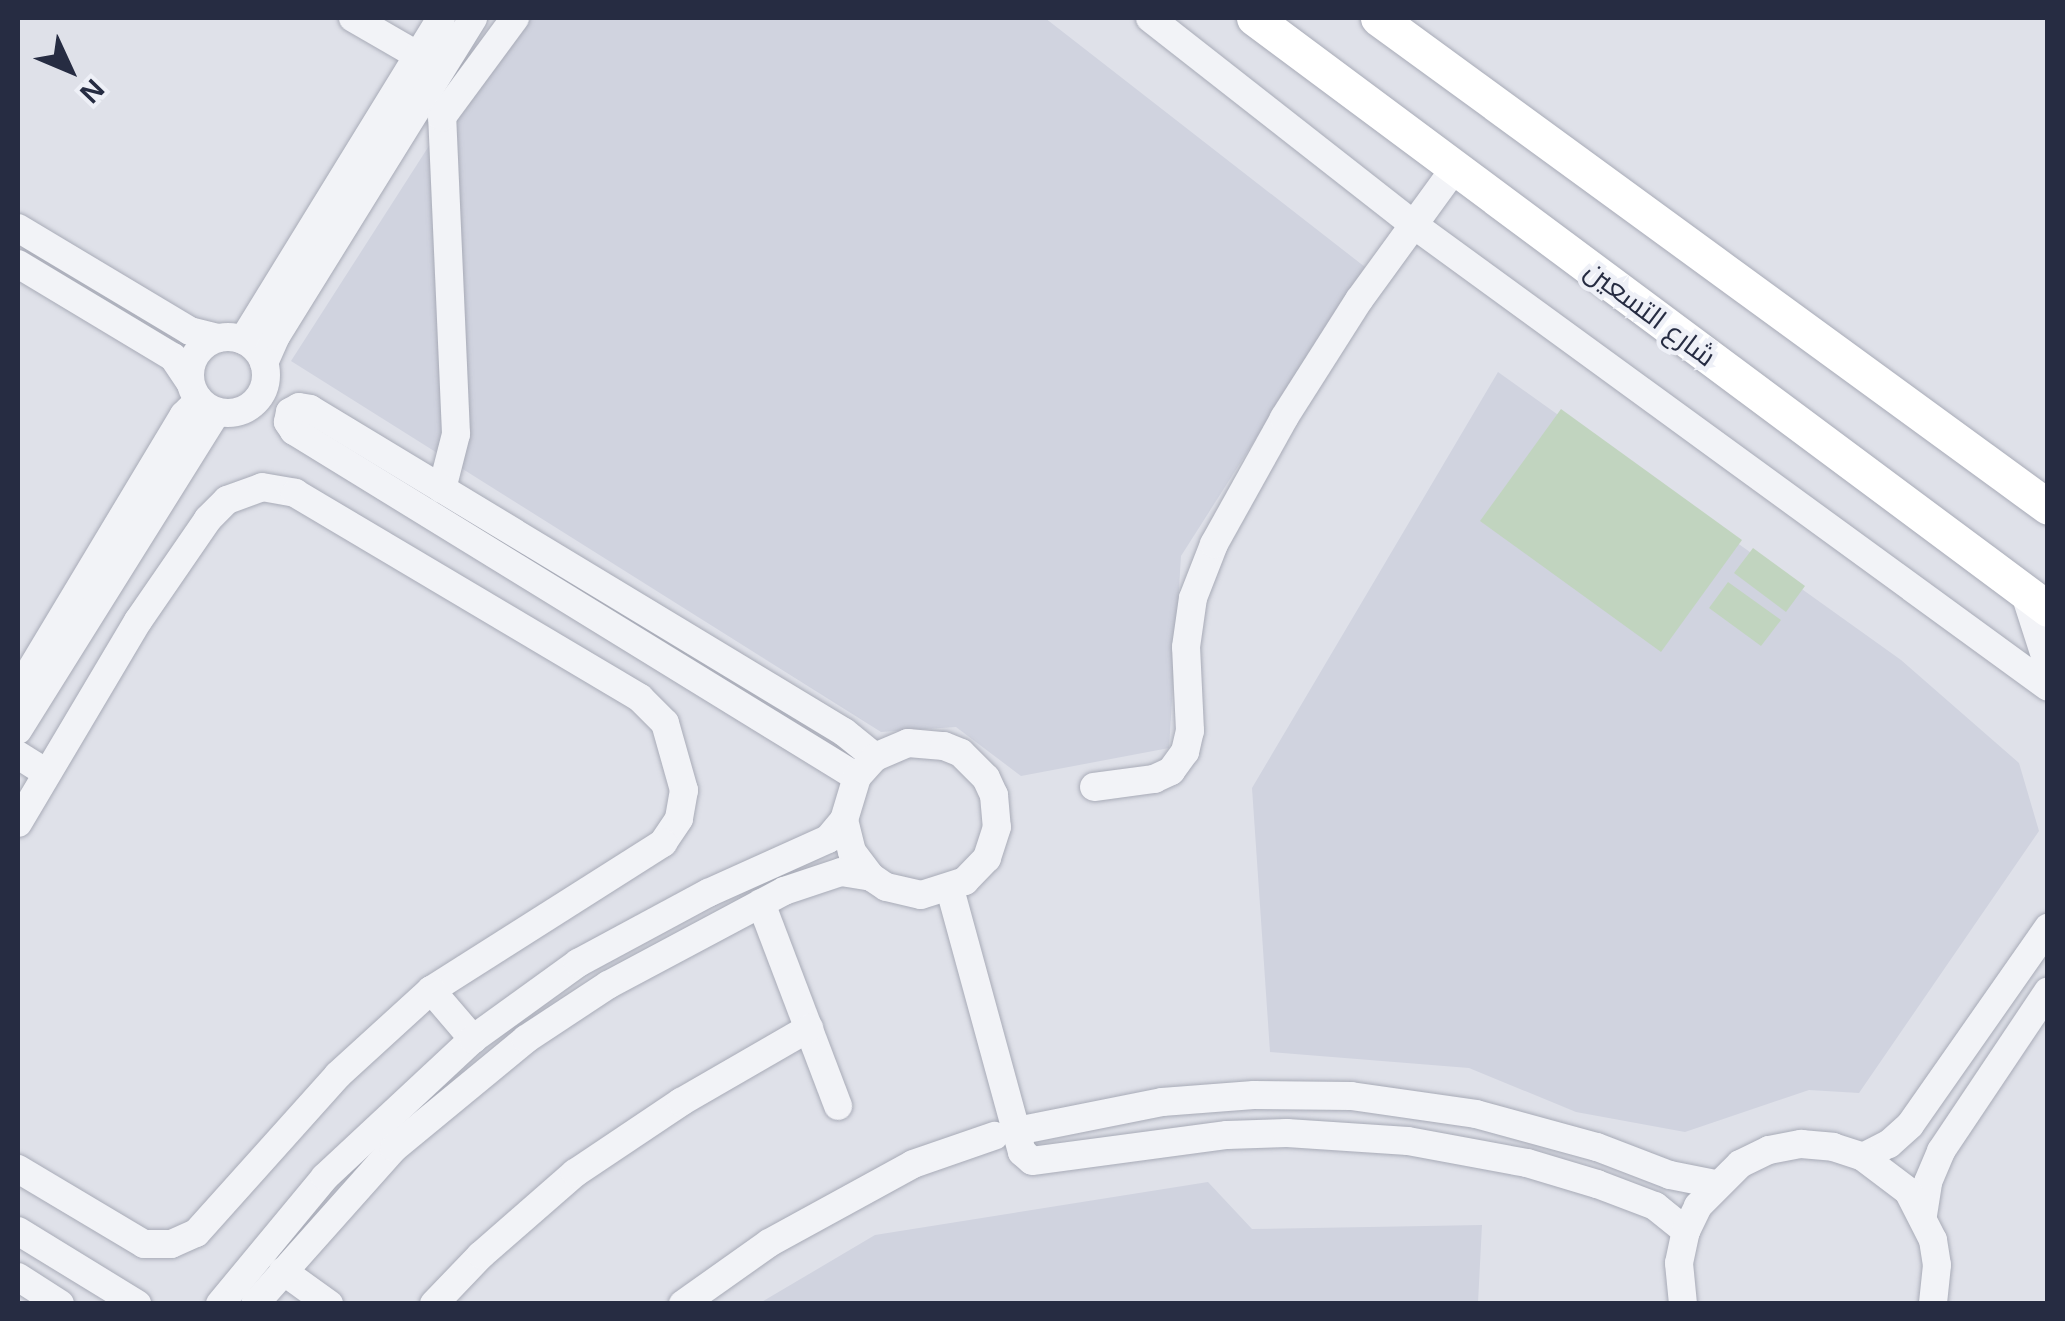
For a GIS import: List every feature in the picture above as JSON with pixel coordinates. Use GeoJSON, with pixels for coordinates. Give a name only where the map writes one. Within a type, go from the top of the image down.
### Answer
{"type":"FeatureCollection","features":[{"type":"Feature","properties":{"kind":"main road","name":"شارع التسعين"},"geometry":{"type":"LineString","coordinates":[[1254,18],[2036,602]]}},
{"type":"Feature","properties":{"kind":"main road"},"geometry":{"type":"LineString","coordinates":[[1378,18],[2048,507]]}},
{"type":"Feature","properties":{"kind":"street"},"geometry":{"type":"LineString","coordinates":[[353,18],[430,62]]}},
{"type":"Feature","properties":{"kind":"street"},"geometry":{"type":"LineString","coordinates":[[18,264],[173,357],[202,398],[238,412],[256,402],[265,384],[264,363],[276,336],[430,62],[440,18]]}},
{"type":"Feature","properties":{"kind":"street"},"geometry":{"type":"LineString","coordinates":[[18,730],[202,398],[196,355],[230,340],[430,62],[474,18]]}},
{"type":"Feature","properties":{"kind":"street"},"geometry":{"type":"LineString","coordinates":[[442,489],[456,434],[442,117],[514,18]]}},
{"type":"Feature","properties":{"kind":"street"},"geometry":{"type":"LineString","coordinates":[[1150,18],[1414,225],[2048,687]]}},
{"type":"Feature","properties":{"kind":"street"},"geometry":{"type":"LineString","coordinates":[[1094,787],[1154,778],[1170,771],[1185,752],[1190,730],[1186,647],[1193,598],[1214,544],[1303,388],[1454,168]]}},
{"type":"Feature","properties":{"kind":"street"},"geometry":{"type":"LineString","coordinates":[[18,228],[190,331],[230,340],[264,363]]}},
{"type":"Feature","properties":{"kind":"street"},"geometry":{"type":"LineString","coordinates":[[18,691],[184,415],[202,398]]}},
{"type":"Feature","properties":{"kind":"street"},"geometry":{"type":"LineString","coordinates":[[299,407],[310,409],[844,732],[866,767],[294,431],[288,422],[290,412],[299,407]]}},
{"type":"Feature","properties":{"kind":"street"},"geometry":{"type":"LineString","coordinates":[[18,823],[138,621],[216,509],[250,489],[273,488],[295,493],[640,698],[657,712],[671,735],[684,790],[678,818],[663,843],[432,990],[338,1074],[254,1165],[208,1224],[183,1240],[158,1245],[130,1238],[18,1169]]}},
{"type":"Feature","properties":{"kind":"street"},"geometry":{"type":"LineString","coordinates":[[2036,602],[2048,665]]}},
{"type":"Feature","properties":{"kind":"street"},"geometry":{"type":"LineString","coordinates":[[220,1304],[326,1176],[472,1039],[578,962],[708,893],[828,839],[844,820],[866,767],[908,743],[944,746],[975,764],[986,778],[997,810],[994,843],[977,870],[950,889],[920,895],[903,893],[871,877],[832,874],[761,902],[608,985],[487,1068],[394,1148],[256,1304]]}},
{"type":"Feature","properties":{"kind":"street"},"geometry":{"type":"LineString","coordinates":[[18,755],[47,773]]}},
{"type":"Feature","properties":{"kind":"street"},"geometry":{"type":"LineString","coordinates":[[844,820],[852,852],[871,877]]}},
{"type":"Feature","properties":{"kind":"street"},"geometry":{"type":"LineString","coordinates":[[950,889],[1005,1134],[1022,1152],[1040,1163],[1166,1140],[1227,1135],[1287,1133],[1408,1141],[1527,1164],[1597,1184],[1655,1206],[1686,1231]]}},
{"type":"Feature","properties":{"kind":"street"},"geometry":{"type":"LineString","coordinates":[[761,902],[838,1106]]}},
{"type":"Feature","properties":{"kind":"street"},"geometry":{"type":"LineString","coordinates":[[1863,1156],[1889,1144],[1910,1125],[2047,931]]}},
{"type":"Feature","properties":{"kind":"street"},"geometry":{"type":"LineString","coordinates":[[432,990],[472,1039]]}},
{"type":"Feature","properties":{"kind":"street"},"geometry":{"type":"LineString","coordinates":[[1923,1215],[1928,1182],[1941,1151],[2048,990]]}},
{"type":"Feature","properties":{"kind":"street"},"geometry":{"type":"LineString","coordinates":[[434,1304],[515,1223],[575,1174],[680,1102],[808,1028]]}},
{"type":"Feature","properties":{"kind":"street"},"geometry":{"type":"LineString","coordinates":[[682,1304],[769,1243],[913,1164],[1005,1134],[1162,1102],[1271,1094],[1351,1096],[1506,1121],[1670,1175],[1715,1184]]}},
{"type":"Feature","properties":{"kind":"street"},"geometry":{"type":"LineString","coordinates":[[1683,1304],[1679,1263],[1686,1231],[1715,1184],[1740,1164],[1785,1147],[1833,1147],[1863,1156],[1887,1171],[1923,1215],[1937,1266],[1933,1304]]}},
{"type":"Feature","properties":{"kind":"street"},"geometry":{"type":"LineString","coordinates":[[18,1231],[137,1304]]}},
{"type":"Feature","properties":{"kind":"street"},"geometry":{"type":"LineString","coordinates":[[282,1271],[330,1304]]}},
{"type":"Feature","properties":{"kind":"street"},"geometry":{"type":"LineString","coordinates":[[18,1277],[60,1304]]}},
{"type":"Feature","properties":{"kind":"shaded area"},"geometry":{"type":"Polygon","coordinates":[[[511,18],[1045,18],[1365,267],[1181,556],[1169,748],[1021,776],[956,727],[881,732],[291,361],[511,18]]]}},
{"type":"Feature","properties":{"kind":"shaded area"},"geometry":{"type":"Polygon","coordinates":[[[1498,372],[1901,660],[2019,763],[2039,831],[1859,1093],[1809,1090],[1685,1132],[1576,1112],[1469,1068],[1270,1052],[1252,788],[1498,372]]]}},
{"type":"Feature","properties":{"kind":"shaded area"},"geometry":{"type":"Polygon","coordinates":[[[1208,1182],[1252,1229],[1482,1225],[1478,1303],[760,1303],[875,1235],[1208,1182]]]}},
{"type":"Feature","properties":{"kind":"green space"},"geometry":{"type":"Polygon","coordinates":[[[1561,409],[1742,540],[1661,652],[1480,521],[1561,409]]]}},
{"type":"Feature","properties":{"kind":"green space"},"geometry":{"type":"Polygon","coordinates":[[[1753,548],[1805,586],[1786,612],[1734,573],[1753,548]]]}},
{"type":"Feature","properties":{"kind":"green space"},"geometry":{"type":"Polygon","coordinates":[[[1728,582],[1781,620],[1761,646],[1709,608],[1728,582]]]}}]}
